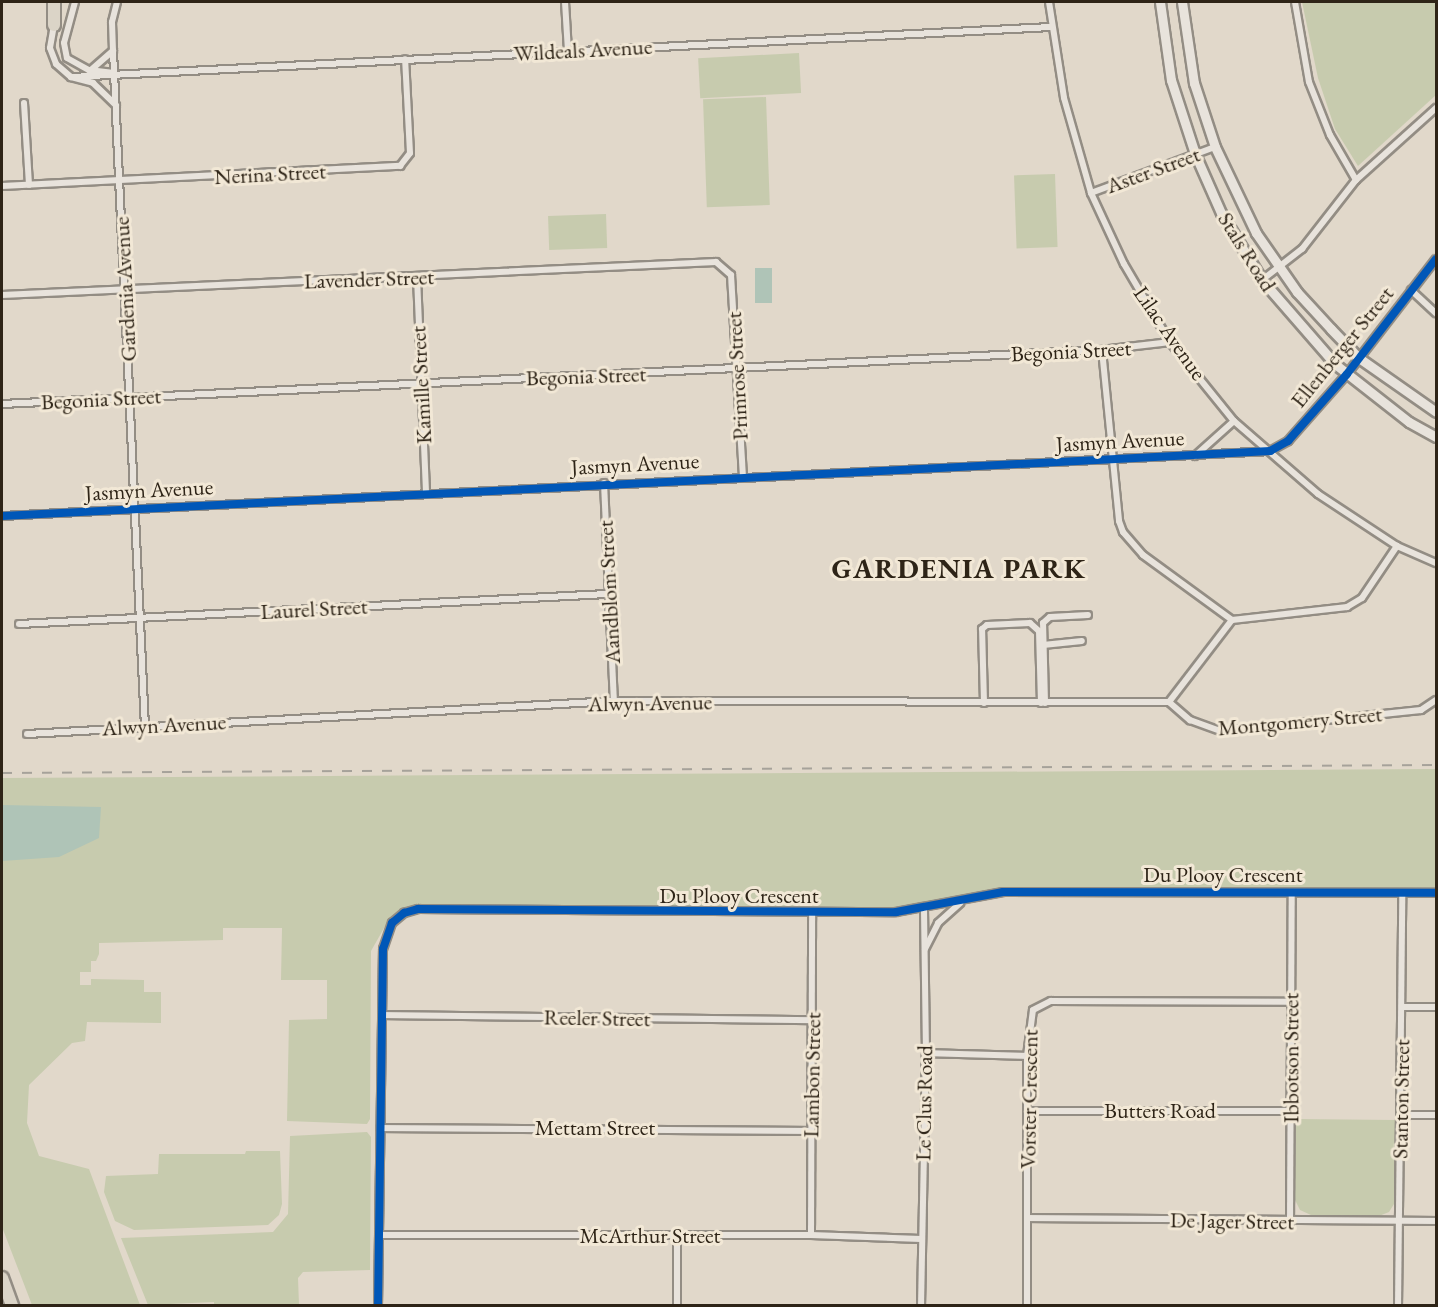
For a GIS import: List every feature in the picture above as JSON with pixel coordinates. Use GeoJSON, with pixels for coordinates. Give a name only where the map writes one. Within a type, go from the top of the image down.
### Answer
{"type":"FeatureCollection","features":[{"type":"Feature","properties":{"kind":"highway"},"geometry":{"type":"LineString","coordinates":[[54,2],[54,25]]}},
{"type":"Feature","properties":{"kind":"highway"},"geometry":{"type":"LineString","coordinates":[[2,1278],[12,1305]]}},
{"type":"Feature","properties":{"kind":"street"},"geometry":{"type":"LineString","coordinates":[[61,2],[54,25],[52,57],[71,77],[93,83],[116,105]]}},
{"type":"Feature","properties":{"kind":"street"},"geometry":{"type":"LineString","coordinates":[[75,2],[64,52],[72,62],[89,70],[115,73]]}},
{"type":"Feature","properties":{"kind":"street","name":"Gardenia Avenue"},"geometry":{"type":"LineString","coordinates":[[117,2],[112,22],[112,51],[115,73],[145,726]]}},
{"type":"Feature","properties":{"kind":"street"},"geometry":{"type":"LineString","coordinates":[[565,2],[568,51]]}},
{"type":"Feature","properties":{"kind":"street","name":"Lilac Avenue"},"geometry":{"type":"LineString","coordinates":[[1049,2],[1064,98],[1092,193],[1124,264],[1170,342],[1234,421],[1318,494],[1397,546],[1437,563]]}},
{"type":"Feature","properties":{"kind":"street","name":"Stals Road"},"geometry":{"type":"LineString","coordinates":[[1160,2],[1171,80],[1195,154],[1221,213],[1262,280],[1347,374],[1409,422],[1437,437]]}},
{"type":"Feature","properties":{"kind":"street","name":"Stals Road"},"geometry":{"type":"LineString","coordinates":[[1182,2],[1194,83],[1215,147],[1256,233],[1297,292],[1359,358],[1437,412]]}},
{"type":"Feature","properties":{"kind":"street"},"geometry":{"type":"LineString","coordinates":[[1295,2],[1309,82],[1330,135],[1356,180]]}},
{"type":"Feature","properties":{"kind":"street","name":"Wildeals Avenue"},"geometry":{"type":"LineString","coordinates":[[115,73],[1052,27]]}},
{"type":"Feature","properties":{"kind":"street"},"geometry":{"type":"LineString","coordinates":[[89,70],[112,51]]}},
{"type":"Feature","properties":{"kind":"street","name":"Nerina Street"},"geometry":{"type":"LineString","coordinates":[[2,186],[400,166],[410,153],[405,59]]}},
{"type":"Feature","properties":{"kind":"street"},"geometry":{"type":"LineString","coordinates":[[71,77],[115,73]]}},
{"type":"Feature","properties":{"kind":"street"},"geometry":{"type":"LineString","coordinates":[[24,103],[28,185]]}},
{"type":"Feature","properties":{"kind":"street"},"geometry":{"type":"LineString","coordinates":[[1262,280],[1302,249],[1356,180],[1437,108]]}},
{"type":"Feature","properties":{"kind":"street","name":"Aster Street"},"geometry":{"type":"LineString","coordinates":[[1092,193],[1215,147]]}},
{"type":"Feature","properties":{"kind":"street","name":"Ellenberger Street"},"geometry":{"type":"LineString","coordinates":[[1270,451],[1288,441],[1347,374],[1437,259]]}},
{"type":"Feature","properties":{"kind":"street","name":"Lavender Street"},"geometry":{"type":"LineString","coordinates":[[2,295],[708,262],[722,264],[731,275]]}},
{"type":"Feature","properties":{"kind":"street","name":"Primrose Street"},"geometry":{"type":"LineString","coordinates":[[731,275],[743,476]]}},
{"type":"Feature","properties":{"kind":"street","name":"Kamille Street"},"geometry":{"type":"LineString","coordinates":[[417,277],[426,493]]}},
{"type":"Feature","properties":{"kind":"street"},"geometry":{"type":"LineString","coordinates":[[1411,290],[1437,313]]}},
{"type":"Feature","properties":{"kind":"street","name":"Begonia Street"},"geometry":{"type":"LineString","coordinates":[[2,404],[1102,350],[1170,342]]}},
{"type":"Feature","properties":{"kind":"street"},"geometry":{"type":"LineString","coordinates":[[1102,350],[1119,520],[1128,540],[1232,620],[1347,607],[1362,598],[1397,546]]}},
{"type":"Feature","properties":{"kind":"street"},"geometry":{"type":"LineString","coordinates":[[1194,456],[1234,421]]}},
{"type":"Feature","properties":{"kind":"street","name":"Jasmyn Avenue"},"geometry":{"type":"LineString","coordinates":[[2,516],[604,483],[1270,451]]}},
{"type":"Feature","properties":{"kind":"street","name":"Aandblom Street"},"geometry":{"type":"LineString","coordinates":[[604,483],[614,702]]}},
{"type":"Feature","properties":{"kind":"street","name":"Laurel Street"},"geometry":{"type":"LineString","coordinates":[[19,624],[608,594]]}},
{"type":"Feature","properties":{"kind":"street"},"geometry":{"type":"LineString","coordinates":[[1043,703],[1045,620],[1088,615]]}},
{"type":"Feature","properties":{"kind":"street"},"geometry":{"type":"LineString","coordinates":[[1169,702],[1232,620]]}},
{"type":"Feature","properties":{"kind":"street"},"geometry":{"type":"LineString","coordinates":[[984,703],[983,627],[1030,623],[1039,631],[1043,703]]}},
{"type":"Feature","properties":{"kind":"street"},"geometry":{"type":"LineString","coordinates":[[1043,645],[1083,642]]}},
{"type":"Feature","properties":{"kind":"street","name":"Montgomery Street"},"geometry":{"type":"LineString","coordinates":[[1169,702],[1190,720],[1221,731],[1421,710],[1437,700]]}},
{"type":"Feature","properties":{"kind":"street","name":"Alwyn Avenue"},"geometry":{"type":"LineString","coordinates":[[27,734],[614,702],[1169,702]]}},
{"type":"Feature","properties":{"kind":"street","name":"Du Plooy Crescent"},"geometry":{"type":"LineString","coordinates":[[378,1305],[384,937],[398,917],[418,909],[812,915],[924,908],[960,903],[1004,892],[1437,893]]}},
{"type":"Feature","properties":{"kind":"street","name":"Ibbotson Street"},"geometry":{"type":"LineString","coordinates":[[1290,1222],[1292,893]]}},
{"type":"Feature","properties":{"kind":"street","name":"Stanton Street"},"geometry":{"type":"LineString","coordinates":[[1398,1305],[1402,893]]}},
{"type":"Feature","properties":{"kind":"street"},"geometry":{"type":"LineString","coordinates":[[924,951],[938,923],[960,903]]}},
{"type":"Feature","properties":{"kind":"street","name":"Le Clus Road"},"geometry":{"type":"LineString","coordinates":[[919,1303],[926,1053],[924,908]]}},
{"type":"Feature","properties":{"kind":"street","name":"Lambon Street"},"geometry":{"type":"LineString","coordinates":[[811,1235],[812,915]]}},
{"type":"Feature","properties":{"kind":"street","name":"Vorster Crescent"},"geometry":{"type":"LineString","coordinates":[[1027,1305],[1030,1017],[1044,1002],[1291,1002]]}},
{"type":"Feature","properties":{"kind":"street"},"geometry":{"type":"LineString","coordinates":[[1402,1007],[1437,1007]]}},
{"type":"Feature","properties":{"kind":"street","name":"Reeler Street"},"geometry":{"type":"LineString","coordinates":[[382,1015],[813,1020]]}},
{"type":"Feature","properties":{"kind":"street"},"geometry":{"type":"LineString","coordinates":[[926,1053],[1028,1056]]}},
{"type":"Feature","properties":{"kind":"street","name":"Butters Road"},"geometry":{"type":"LineString","coordinates":[[1029,1111],[1291,1111]]}},
{"type":"Feature","properties":{"kind":"street"},"geometry":{"type":"LineString","coordinates":[[1400,1114],[1437,1115]]}},
{"type":"Feature","properties":{"kind":"street","name":"Mettam Street"},"geometry":{"type":"LineString","coordinates":[[380,1128],[811,1131]]}},
{"type":"Feature","properties":{"kind":"street","name":"De Jager Street"},"geometry":{"type":"LineString","coordinates":[[1027,1218],[1290,1222],[1437,1221]]}},
{"type":"Feature","properties":{"kind":"street","name":"McArthur Street"},"geometry":{"type":"LineString","coordinates":[[379,1235],[677,1237],[811,1235],[921,1239]]}},
{"type":"Feature","properties":{"kind":"street"},"geometry":{"type":"LineString","coordinates":[[677,1237],[677,1305]]}},
{"type":"Feature","properties":{"kind":"shaded area"},"geometry":{"type":"Polygon","coordinates":[[[1302,2],[1436,2],[1436,95],[1358,166],[1335,129],[1318,78],[1302,2]]]}},
{"type":"Feature","properties":{"kind":"shaded area"},"geometry":{"type":"Polygon","coordinates":[[[799,53],[801,93],[700,98],[698,58],[799,53]]]}},
{"type":"Feature","properties":{"kind":"shaded area"},"geometry":{"type":"Polygon","coordinates":[[[766,97],[770,205],[707,207],[703,99],[766,97]]]}},
{"type":"Feature","properties":{"kind":"shaded area"},"geometry":{"type":"Polygon","coordinates":[[[1055,174],[1058,247],[1017,248],[1014,175],[1055,174]]]}},
{"type":"Feature","properties":{"kind":"shaded area"},"geometry":{"type":"Polygon","coordinates":[[[606,214],[607,248],[549,250],[548,216],[606,214]]]}},
{"type":"Feature","properties":{"kind":"shaded area"},"geometry":{"type":"Polygon","coordinates":[[[755,268],[772,268],[772,303],[755,303],[755,268]]]}},
{"type":"Feature","properties":{"kind":"shaded area"},"geometry":{"type":"Polygon","coordinates":[[[1436,769],[1436,891],[1001,888],[900,910],[418,908],[400,913],[388,921],[371,951],[370,1119],[367,1124],[287,1121],[289,1020],[327,1019],[327,980],[281,980],[282,928],[223,928],[223,940],[99,943],[99,954],[96,961],[91,961],[91,972],[80,972],[80,985],[91,985],[91,979],[144,980],[144,992],[161,992],[161,1023],[87,1022],[85,1041],[72,1043],[29,1085],[27,1123],[39,1156],[89,1169],[140,1305],[32,1305],[2,1227],[2,778],[1436,769]]]}},
{"type":"Feature","properties":{"kind":"shaded area"},"geometry":{"type":"Polygon","coordinates":[[[2,805],[101,807],[99,838],[59,857],[2,861],[2,805]]]}},
{"type":"Feature","properties":{"kind":"shaded area"},"geometry":{"type":"Polygon","coordinates":[[[1296,1119],[1395,1120],[1394,1204],[1389,1212],[1379,1216],[1311,1215],[1300,1210],[1294,1198],[1296,1119]]]}},
{"type":"Feature","properties":{"kind":"shaded area"},"geometry":{"type":"Polygon","coordinates":[[[367,1132],[371,1137],[370,1270],[303,1272],[298,1278],[299,1305],[214,1306],[214,1302],[148,1305],[121,1238],[273,1232],[288,1214],[290,1136],[367,1132]]]}},
{"type":"Feature","properties":{"kind":"shaded area"},"geometry":{"type":"Polygon","coordinates":[[[246,1151],[280,1151],[282,1204],[279,1215],[268,1225],[134,1230],[115,1221],[104,1192],[106,1176],[158,1174],[159,1154],[245,1154],[246,1151]]]}},
{"type":"Feature","properties":{"kind":"railway"},"geometry":{"type":"LineString","coordinates":[[2,773],[1436,765]]}},
{"type":"Feature","properties":{"kind":"cycle path"},"geometry":{"type":"LineString","coordinates":[[2,516],[1270,451],[1288,441],[1347,374],[1436,259]]}},
{"type":"Feature","properties":{"kind":"cycle path"},"geometry":{"type":"LineString","coordinates":[[378,1306],[383,949],[392,923],[404,913],[418,909],[896,912],[1003,892],[1436,893]]}},
{"type":"Feature","properties":{"kind":"district","name":"GARDENIA PARK"},"geometry":{"type":"Point","coordinates":[959,568]}}]}
